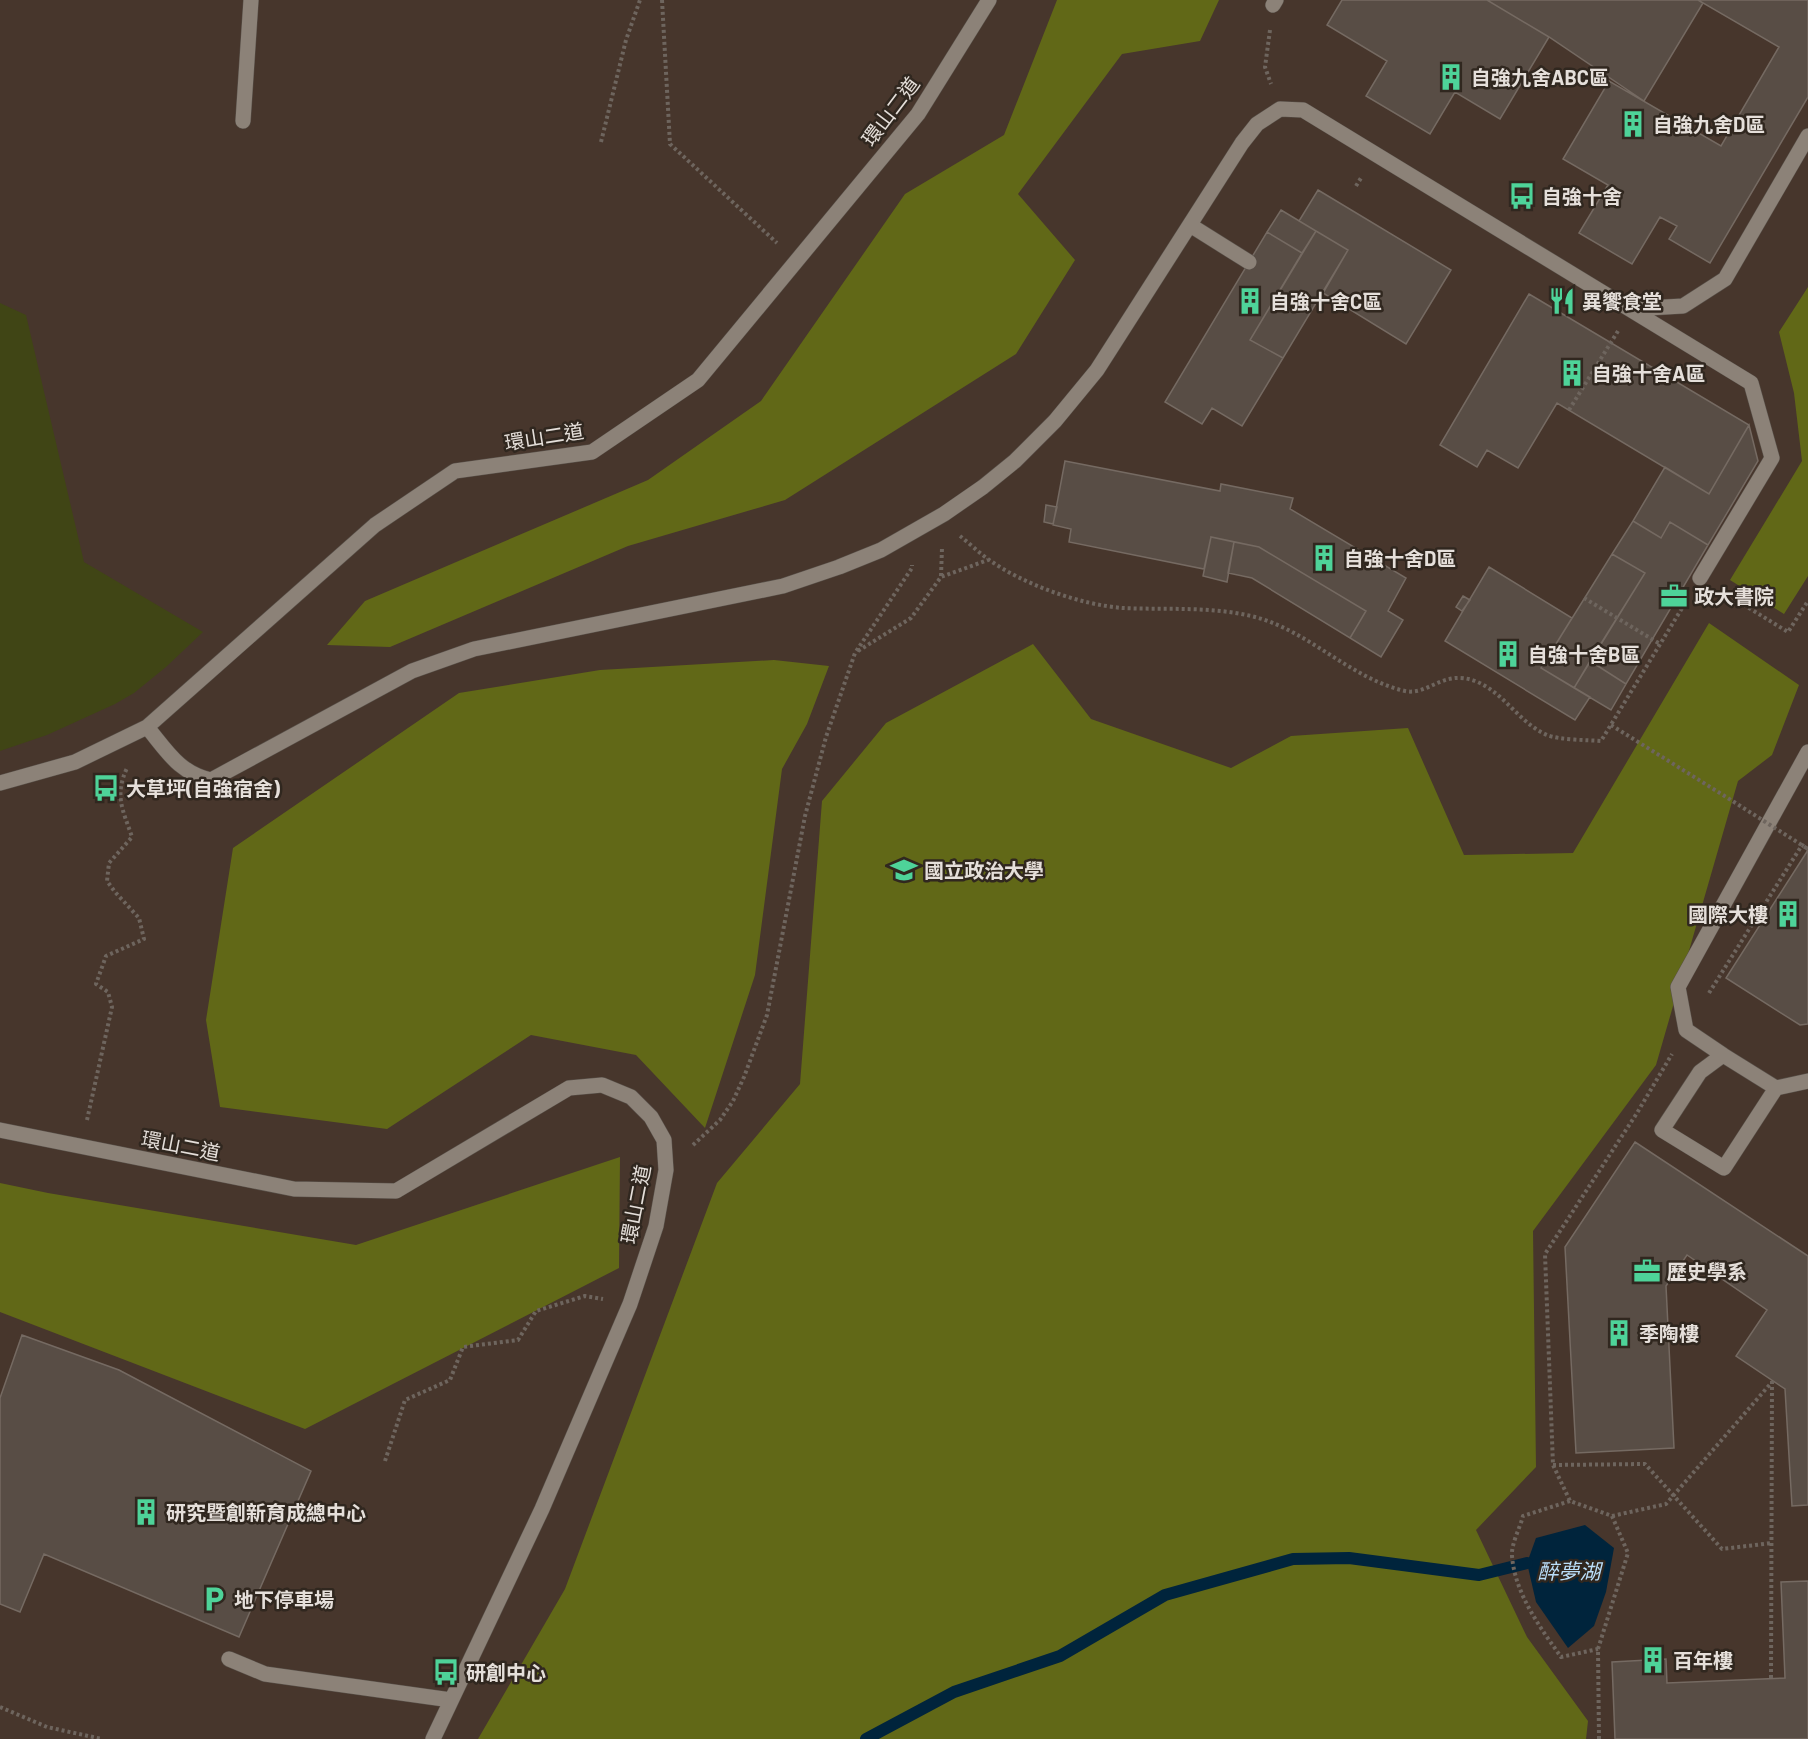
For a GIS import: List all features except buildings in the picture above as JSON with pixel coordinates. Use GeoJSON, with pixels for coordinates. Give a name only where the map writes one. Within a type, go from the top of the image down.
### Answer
{"type":"FeatureCollection","features":[{"type":"Feature","properties":{"kind":"lane"},"geometry":{"type":"LineString","coordinates":[[243,121],[251,0]]}},
{"type":"Feature","properties":{"kind":"lane","name":"環山二道"},"geometry":{"type":"LineString","coordinates":[[0,783],[75,762],[147,727],[375,525],[455,471],[592,452],[698,380],[918,114],[989,0]]}},
{"type":"Feature","properties":{"kind":"lane"},"geometry":{"type":"LineString","coordinates":[[147,727],[180,766],[195,777],[211,780],[412,671],[474,649],[783,586],[881,550],[944,514],[1015,461],[1055,421],[1097,370],[1242,143],[1257,124],[1280,109],[1303,111],[1751,383],[1772,458],[1700,578]]}},
{"type":"Feature","properties":{"kind":"lane"},"geometry":{"type":"LineString","coordinates":[[1631,309],[1683,306],[1725,279],[1808,136]]}},
{"type":"Feature","properties":{"kind":"lane"},"geometry":{"type":"LineString","coordinates":[[1190,225],[1249,262]]}},
{"type":"Feature","properties":{"kind":"lane"},"geometry":{"type":"LineString","coordinates":[[1808,752],[1678,987],[1686,1030],[1776,1088],[1808,1081]]}},
{"type":"Feature","properties":{"kind":"lane"},"geometry":{"type":"LineString","coordinates":[[1723,1055],[1700,1071],[1662,1130],[1724,1168],[1776,1088]]}},
{"type":"Feature","properties":{"kind":"lane","name":"環山二道"},"geometry":{"type":"LineString","coordinates":[[0,1130],[294,1190],[396,1191],[569,1088],[602,1085],[631,1097],[651,1117],[664,1140],[666,1170],[656,1226],[630,1304],[542,1509],[433,1739]]}},
{"type":"Feature","properties":{"kind":"lane"},"geometry":{"type":"LineString","coordinates":[[230,1659],[265,1674],[452,1700]]}},
{"type":"Feature","properties":{"kind":"path"},"geometry":{"type":"LineString","coordinates":[[601,142],[626,40],[640,0]]}},
{"type":"Feature","properties":{"kind":"path"},"geometry":{"type":"LineString","coordinates":[[662,0],[670,144],[796,261]]}},
{"type":"Feature","properties":{"kind":"path"},"geometry":{"type":"LineString","coordinates":[[1275,3],[1265,67],[1280,109]]}},
{"type":"Feature","properties":{"kind":"path"},"geometry":{"type":"LineString","coordinates":[[1569,410],[1611,343]]}},
{"type":"Feature","properties":{"kind":"path"},"geometry":{"type":"LineString","coordinates":[[944,514],[958,534],[988,560],[1030,583],[1073,598],[1121,608],[1188,609],[1254,617],[1283,627],[1376,680],[1408,692],[1422,690],[1440,680],[1454,677],[1474,680],[1497,693],[1532,725],[1548,736],[1602,741],[1700,578],[1788,632],[1808,601]]}},
{"type":"Feature","properties":{"kind":"path"},"geometry":{"type":"LineString","coordinates":[[666,1170],[720,1119],[733,1101],[744,1077],[767,1015],[805,816],[826,737],[855,653],[912,568],[915,531]]}},
{"type":"Feature","properties":{"kind":"path"},"geometry":{"type":"LineString","coordinates":[[855,653],[911,618],[941,577],[988,560]]}},
{"type":"Feature","properties":{"kind":"path"},"geometry":{"type":"LineString","coordinates":[[1584,598],[1660,644]]}},
{"type":"Feature","properties":{"kind":"path"},"geometry":{"type":"LineString","coordinates":[[1611,725],[1808,849]]}},
{"type":"Feature","properties":{"kind":"path"},"geometry":{"type":"LineString","coordinates":[[81,1146],[112,1007],[108,992],[96,984],[106,956],[144,939],[139,918],[107,881],[109,863],[132,837],[120,802],[123,779],[147,727]]}},
{"type":"Feature","properties":{"kind":"path"},"geometry":{"type":"LineString","coordinates":[[1570,1501],[1553,1465],[1545,1254],[1637,1113],[1802,845],[1808,849]]}},
{"type":"Feature","properties":{"kind":"path"},"geometry":{"type":"LineString","coordinates":[[385,1461],[405,1400],[450,1380],[463,1347],[518,1340],[536,1311],[585,1296],[630,1304]]}},
{"type":"Feature","properties":{"kind":"path"},"geometry":{"type":"LineString","coordinates":[[1598,1649],[1561,1657],[1536,1622],[1518,1582],[1512,1554],[1523,1516],[1570,1501],[1612,1516],[1666,1504],[1772,1381],[1772,1678]]}},
{"type":"Feature","properties":{"kind":"path"},"geometry":{"type":"LineString","coordinates":[[1553,1465],[1646,1464],[1722,1549],[1772,1543]]}},
{"type":"Feature","properties":{"kind":"path"},"geometry":{"type":"LineString","coordinates":[[1599,1739],[1598,1649],[1628,1553],[1612,1516]]}},
{"type":"Feature","properties":{"kind":"path"},"geometry":{"type":"LineString","coordinates":[[0,1707],[47,1727],[102,1739]]}},
{"type":"Feature","properties":{"kind":"shaded area","name":"國立政治大學"},"geometry":{"type":"Polygon","coordinates":[[[0,0],[1808,0],[1808,1739],[0,1739],[0,0]]]}},
{"type":"Feature","properties":{"kind":"green space"},"geometry":{"type":"Polygon","coordinates":[[[1057,0],[1219,0],[1200,41],[1122,54],[1018,194],[1075,260],[1016,354],[785,500],[628,546],[390,647],[327,645],[365,601],[648,480],[761,401],[905,194],[1004,135],[1057,0]]]}},
{"type":"Feature","properties":{"kind":"green space"},"geometry":{"type":"Polygon","coordinates":[[[1808,287],[1808,576],[1784,614],[1730,580],[1802,461],[1794,393],[1779,332],[1808,287]]]}},
{"type":"Feature","properties":{"kind":"green space"},"geometry":{"type":"Polygon","coordinates":[[[0,303],[26,315],[84,562],[203,632],[134,693],[47,735],[0,751],[0,303]]]}},
{"type":"Feature","properties":{"kind":"green space"},"geometry":{"type":"Polygon","coordinates":[[[1709,623],[1799,685],[1772,755],[1738,781],[1656,1065],[1533,1231],[1536,1467],[1476,1530],[1527,1637],[1588,1721],[1586,1739],[478,1739],[565,1589],[717,1183],[800,1084],[822,801],[886,723],[1033,644],[1091,719],[1231,768],[1291,736],[1408,728],[1464,855],[1573,853],[1709,623]]]}},
{"type":"Feature","properties":{"kind":"green space"},"geometry":{"type":"Polygon","coordinates":[[[774,660],[829,666],[807,724],[782,769],[755,975],[705,1128],[636,1055],[531,1035],[387,1129],[220,1107],[206,1020],[233,848],[459,693],[600,670],[774,660]]]}},
{"type":"Feature","properties":{"kind":"green space"},"geometry":{"type":"Polygon","coordinates":[[[620,1157],[619,1268],[305,1429],[0,1312],[0,1183],[356,1245],[620,1157]]]}},
{"type":"Feature","properties":{"kind":"water","name":"醉夢湖"},"geometry":{"type":"Polygon","coordinates":[[[1585,1525],[1614,1548],[1606,1592],[1594,1626],[1568,1648],[1536,1602],[1527,1563],[1536,1538],[1585,1525]]]}},
{"type":"Feature","properties":{"kind":"waterway"},"geometry":{"type":"LineString","coordinates":[[866,1739],[954,1692],[1060,1656],[1165,1595],[1293,1559],[1349,1558],[1479,1575],[1527,1563]]}},
{"type":"Feature","properties":{"kind":"place","name":"自強九舍ABC區"},"geometry":{"type":"Point","coordinates":[1451,77]}},
{"type":"Feature","properties":{"kind":"place","name":"自強九舍D區"},"geometry":{"type":"Point","coordinates":[1633,124]}},
{"type":"Feature","properties":{"kind":"place","name":"自強十舍"},"geometry":{"type":"Point","coordinates":[1522,196]}},
{"type":"Feature","properties":{"kind":"place","name":"自強十舍C區"},"geometry":{"type":"Point","coordinates":[1250,301]}},
{"type":"Feature","properties":{"kind":"place","name":"異饗食堂"},"geometry":{"type":"Point","coordinates":[1562,301]}},
{"type":"Feature","properties":{"kind":"place","name":"自強十舍A區"},"geometry":{"type":"Point","coordinates":[1572,373]}},
{"type":"Feature","properties":{"kind":"place","name":"自強十舍D區"},"geometry":{"type":"Point","coordinates":[1324,558]}},
{"type":"Feature","properties":{"kind":"place","name":"政大書院"},"geometry":{"type":"Point","coordinates":[1674,596]}},
{"type":"Feature","properties":{"kind":"place","name":"自強十舍B區"},"geometry":{"type":"Point","coordinates":[1508,654]}},
{"type":"Feature","properties":{"kind":"place","name":"大草坪(自強宿舍)"},"geometry":{"type":"Point","coordinates":[106,788]}},
{"type":"Feature","properties":{"kind":"place","name":"國立政治大學"},"geometry":{"type":"Point","coordinates":[904,870]}},
{"type":"Feature","properties":{"kind":"place","name":"國際大樓"},"geometry":{"type":"Point","coordinates":[1788,914]}},
{"type":"Feature","properties":{"kind":"place","name":"歷史學系"},"geometry":{"type":"Point","coordinates":[1647,1271]}},
{"type":"Feature","properties":{"kind":"place","name":"季陶樓"},"geometry":{"type":"Point","coordinates":[1619,1333]}},
{"type":"Feature","properties":{"kind":"place","name":"研究暨創新育成總中心"},"geometry":{"type":"Point","coordinates":[146,1512]}},
{"type":"Feature","properties":{"kind":"place","name":"地下停車場"},"geometry":{"type":"Point","coordinates":[214,1599]}},
{"type":"Feature","properties":{"kind":"place","name":"百年樓"},"geometry":{"type":"Point","coordinates":[1653,1660]}},
{"type":"Feature","properties":{"kind":"place","name":"研創中心"},"geometry":{"type":"Point","coordinates":[446,1672]}}]}
